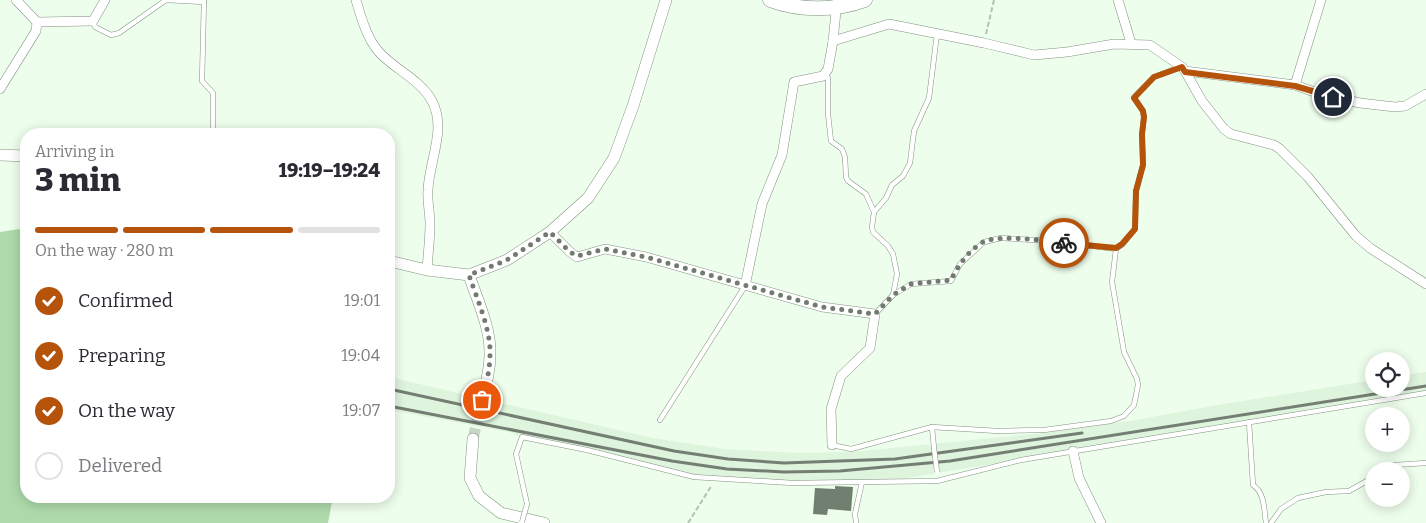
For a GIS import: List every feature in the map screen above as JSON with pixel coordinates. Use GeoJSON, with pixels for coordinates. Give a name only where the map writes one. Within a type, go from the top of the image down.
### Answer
{"type":"FeatureCollection","features":[{"type":"Feature","properties":{"kind":"main road"},"geometry":{"type":"LineString","coordinates":[[770,0],[802,8],[866,0]]}},
{"type":"Feature","properties":{"kind":"street"},"geometry":{"type":"LineString","coordinates":[[16,0],[37,22],[93,21],[105,0]]}},
{"type":"Feature","properties":{"kind":"street"},"geometry":{"type":"LineString","coordinates":[[356,0],[374,45],[391,63],[419,85],[431,99],[436,110],[437,134],[434,160],[428,184],[427,205],[430,221],[430,240],[427,270]]}},
{"type":"Feature","properties":{"kind":"street"},"geometry":{"type":"LineString","coordinates":[[395,263],[427,270],[469,275],[507,260],[550,232],[588,198],[614,158],[633,106],[666,0]]}},
{"type":"Feature","properties":{"kind":"street"},"geometry":{"type":"LineString","coordinates":[[1118,0],[1131,43]]}},
{"type":"Feature","properties":{"kind":"street"},"geometry":{"type":"LineString","coordinates":[[1295,86],[1321,0]]}},
{"type":"Feature","properties":{"kind":"street"},"geometry":{"type":"LineString","coordinates":[[745,286],[762,204],[782,156],[794,82],[823,76],[826,73],[833,41],[837,3]]}},
{"type":"Feature","properties":{"kind":"street"},"geometry":{"type":"LineString","coordinates":[[0,89],[36,31],[37,22]]}},
{"type":"Feature","properties":{"kind":"street"},"geometry":{"type":"LineString","coordinates":[[833,41],[889,24],[1034,55],[1131,43],[1150,45],[1184,69],[1202,101],[1224,129],[1231,134],[1280,149],[1308,176],[1356,236],[1370,248],[1426,284]]}},
{"type":"Feature","properties":{"kind":"street"},"geometry":{"type":"LineString","coordinates":[[1184,69],[1295,86],[1336,98],[1395,107],[1405,106],[1426,94]]}},
{"type":"Feature","properties":{"kind":"street"},"geometry":{"type":"LineString","coordinates":[[0,155],[20,156]]}},
{"type":"Feature","properties":{"kind":"street"},"geometry":{"type":"LineString","coordinates":[[550,232],[570,252],[577,256],[605,249],[646,257],[822,307],[875,314],[870,348],[841,376],[831,409],[832,445]]}},
{"type":"Feature","properties":{"kind":"street"},"geometry":{"type":"LineString","coordinates":[[469,275],[488,334],[490,352],[489,374],[482,400]]}},
{"type":"Feature","properties":{"kind":"street"},"geometry":{"type":"LineString","coordinates":[[473,439],[470,478],[479,496],[501,513],[544,523]]}},
{"type":"Feature","properties":{"kind":"street"},"geometry":{"type":"LineString","coordinates":[[1073,451],[1079,478],[1101,523]]}},
{"type":"Feature","properties":{"kind":"lane"},"geometry":{"type":"LineString","coordinates":[[93,21],[95,27],[111,35],[119,33],[166,0],[204,1],[202,81],[213,92],[212,128]]}},
{"type":"Feature","properties":{"kind":"lane"},"geometry":{"type":"LineString","coordinates":[[874,212],[886,198],[892,186],[903,176],[910,163],[914,131],[929,98],[937,34]]}},
{"type":"Feature","properties":{"kind":"lane"},"geometry":{"type":"LineString","coordinates":[[875,314],[893,295],[911,284],[951,280],[960,264],[984,242],[1001,238],[1116,248],[1122,244],[1135,229],[1136,191],[1143,165],[1142,134],[1144,117],[1143,111],[1134,98],[1154,77],[1184,69]]}},
{"type":"Feature","properties":{"kind":"lane"},"geometry":{"type":"LineString","coordinates":[[826,73],[828,78],[828,114],[831,141],[842,149],[848,181],[866,194],[874,212],[873,232],[888,246],[893,254],[897,274],[893,295]]}},
{"type":"Feature","properties":{"kind":"lane"},"geometry":{"type":"LineString","coordinates":[[832,445],[850,448],[932,427],[998,431],[1044,430],[1111,420],[1124,416],[1134,405],[1138,385],[1124,352],[1112,282],[1116,248]]}},
{"type":"Feature","properties":{"kind":"lane"},"geometry":{"type":"LineString","coordinates":[[660,420],[745,286]]}},
{"type":"Feature","properties":{"kind":"lane"},"geometry":{"type":"LineString","coordinates":[[522,523],[527,504],[516,454],[522,437],[587,450],[694,477],[793,483],[937,482],[1021,460],[1426,393]]}},
{"type":"Feature","properties":{"kind":"lane"},"geometry":{"type":"LineString","coordinates":[[1249,422],[1253,486],[1259,489],[1266,523]]}},
{"type":"Feature","properties":{"kind":"lane"},"geometry":{"type":"LineString","coordinates":[[932,427],[937,482]]}},
{"type":"Feature","properties":{"kind":"lane"},"geometry":{"type":"LineString","coordinates":[[1410,464],[1426,463]]}},
{"type":"Feature","properties":{"kind":"lane"},"geometry":{"type":"LineString","coordinates":[[856,523],[855,514],[862,482]]}},
{"type":"Feature","properties":{"kind":"lane"},"geometry":{"type":"LineString","coordinates":[[1271,523],[1281,509],[1298,498],[1326,492],[1349,491],[1365,482]]}},
{"type":"Feature","properties":{"kind":"path"},"geometry":{"type":"LineString","coordinates":[[984,43],[994,0]]}},
{"type":"Feature","properties":{"kind":"path"},"geometry":{"type":"LineString","coordinates":[[688,523],[716,478]]}},
{"type":"Feature","properties":{"kind":"shaded area"},"geometry":{"type":"Polygon","coordinates":[[[1426,372],[1426,393],[1410,396],[1410,375],[1426,372]]]}},
{"type":"Feature","properties":{"kind":"shaded area"},"geometry":{"type":"Polygon","coordinates":[[[395,378],[653,438],[725,449],[798,453],[851,452],[1042,433],[1130,421],[1365,381],[1365,397],[1402,397],[883,482],[830,482],[694,477],[628,460],[522,437],[509,432],[395,411],[395,378]]]}},
{"type":"Feature","properties":{"kind":"green space"},"geometry":{"type":"Polygon","coordinates":[[[20,229],[20,503],[332,503],[328,523],[0,523],[0,232],[20,229]]]}},
{"type":"Feature","properties":{"kind":"building"},"geometry":{"type":"Polygon","coordinates":[[[835,486],[853,487],[851,511],[828,509],[827,515],[813,514],[815,488],[835,489],[835,486]]]}},
{"type":"Feature","properties":{"kind":"tunnel"},"geometry":{"type":"LineString","coordinates":[[473,439],[482,400]]}},
{"type":"Feature","properties":{"kind":"railway"},"geometry":{"type":"LineString","coordinates":[[395,407],[672,461],[727,469],[784,472],[840,471],[950,461],[1426,386]]}},
{"type":"Feature","properties":{"kind":"railway"},"geometry":{"type":"LineString","coordinates":[[395,390],[674,451],[728,459],[784,463],[895,459],[1082,433]]}},
{"type":"Feature","properties":{"kind":"way so far"},"geometry":{"type":"LineString","coordinates":[[482,400],[489,374],[490,352],[488,334],[469,275],[507,260],[550,232],[570,252],[577,256],[605,249],[646,257],[822,307],[875,314],[893,295],[911,284],[951,280],[960,264],[984,242],[1001,238],[1064,243]]}},
{"type":"Feature","properties":{"kind":"route"},"geometry":{"type":"LineString","coordinates":[[1064,243],[1116,248],[1135,229],[1136,191],[1143,165],[1142,134],[1144,117],[1143,111],[1134,98],[1154,77],[1182,67],[1185,72],[1295,86],[1333,97]]}}]}
